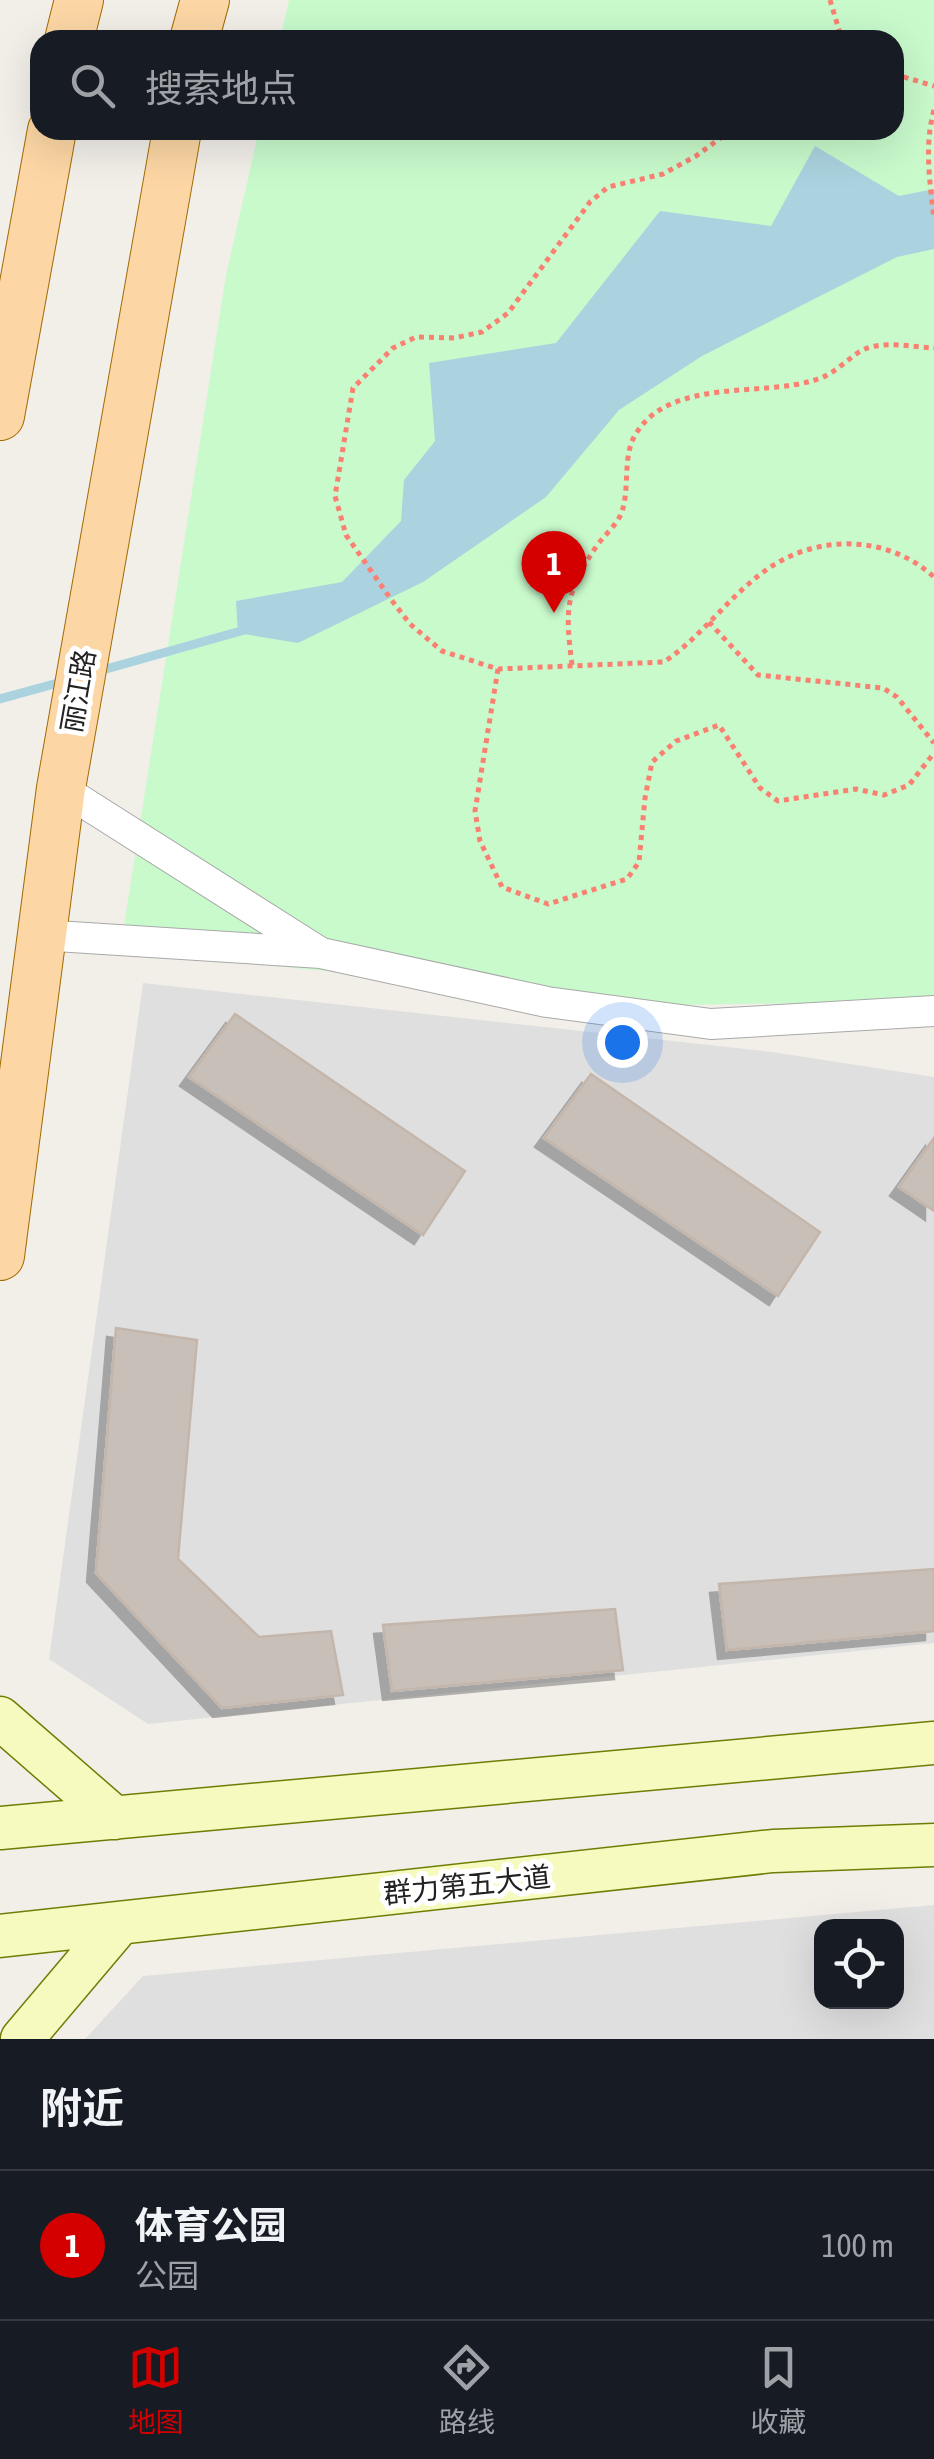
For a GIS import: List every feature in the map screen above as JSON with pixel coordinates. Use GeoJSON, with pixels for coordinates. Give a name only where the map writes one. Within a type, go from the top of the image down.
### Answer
{"type":"FeatureCollection","features":[{"type":"Feature","properties":{"kind":"main road"},"geometry":{"type":"LineString","coordinates":[[72,30],[79,0]]}},
{"type":"Feature","properties":{"kind":"main road"},"geometry":{"type":"LineString","coordinates":[[197,30],[205,0]]}},
{"type":"Feature","properties":{"kind":"main road"},"geometry":{"type":"LineString","coordinates":[[0,416],[50,140]]}},
{"type":"Feature","properties":{"kind":"main road","name":"丽江路"},"geometry":{"type":"LineString","coordinates":[[0,1256],[60,788],[175,140]]}},
{"type":"Feature","properties":{"kind":"main road"},"geometry":{"type":"LineString","coordinates":[[0,1718],[115,1818]]}},
{"type":"Feature","properties":{"kind":"main road"},"geometry":{"type":"LineString","coordinates":[[0,1828],[934,1743]]}},
{"type":"Feature","properties":{"kind":"main road","name":"群力第五大道"},"geometry":{"type":"LineString","coordinates":[[0,1936],[773,1852],[934,1845]]}},
{"type":"Feature","properties":{"kind":"main road"},"geometry":{"type":"LineString","coordinates":[[22,2039],[120,1923]]}},
{"type":"Feature","properties":{"kind":"street"},"geometry":{"type":"LineString","coordinates":[[60,788],[320,953]]}},
{"type":"Feature","properties":{"kind":"street"},"geometry":{"type":"LineString","coordinates":[[40,935],[320,953],[547,1002],[711,1024],[934,1011]]}},
{"type":"Feature","properties":{"kind":"path"},"geometry":{"type":"LineString","coordinates":[[830,0],[839,30]]}},
{"type":"Feature","properties":{"kind":"path"},"geometry":{"type":"LineString","coordinates":[[904,77],[934,86]]}},
{"type":"Feature","properties":{"kind":"path"},"geometry":{"type":"LineString","coordinates":[[934,110],[928,169],[934,219]]}},
{"type":"Feature","properties":{"kind":"path"},"geometry":{"type":"LineString","coordinates":[[718,140],[662,174],[608,188],[590,202],[508,312],[482,332],[454,338],[416,337],[394,348],[353,388],[335,496],[346,535],[410,624],[442,650],[498,669],[664,662],[686,647],[765,570],[836,541],[875,545],[923,566],[934,577]]}},
{"type":"Feature","properties":{"kind":"path"},"geometry":{"type":"LineString","coordinates":[[572,667],[567,625],[570,593],[582,568],[621,514],[636,432],[656,414],[684,397],[816,380],[840,368],[862,350],[886,344],[934,348]]}},
{"type":"Feature","properties":{"kind":"path"},"geometry":{"type":"LineString","coordinates":[[709,622],[758,674],[883,688],[898,697],[934,744]]}},
{"type":"Feature","properties":{"kind":"path"},"geometry":{"type":"LineString","coordinates":[[498,669],[475,811],[480,842],[502,887],[548,904],[627,879],[639,862],[652,762],[676,741],[719,726],[760,788],[778,801],[856,789],[884,794],[909,785],[934,753]]}},
{"type":"Feature","properties":{"kind":"shaded area"},"geometry":{"type":"Polygon","coordinates":[[[143,983],[772,1052],[934,1077],[934,1643],[148,1724],[49,1659],[143,983]]]}},
{"type":"Feature","properties":{"kind":"shaded area"},"geometry":{"type":"Polygon","coordinates":[[[934,1905],[934,2039],[85,2039],[143,1976],[934,1905]]]}},
{"type":"Feature","properties":{"kind":"green space"},"geometry":{"type":"Polygon","coordinates":[[[289,0],[934,0],[934,1001],[674,1005],[120,951],[226,275],[257,140],[904,140],[904,30],[282,30],[289,0]]]}},
{"type":"Feature","properties":{"kind":"water"},"geometry":{"type":"Polygon","coordinates":[[[815,146],[899,196],[934,189],[934,249],[897,257],[702,356],[619,410],[546,497],[423,582],[298,643],[238,633],[236,601],[342,582],[401,521],[404,480],[435,441],[429,363],[556,343],[660,211],[771,226],[815,146]]]}},
{"type":"Feature","properties":{"kind":"building"},"geometry":{"type":"Polygon","coordinates":[[[235,1014],[465,1171],[423,1235],[189,1077],[235,1014]]]}},
{"type":"Feature","properties":{"kind":"building"},"geometry":{"type":"Polygon","coordinates":[[[591,1074],[820,1232],[778,1296],[544,1138],[591,1074]]]}},
{"type":"Feature","properties":{"kind":"building"},"geometry":{"type":"Polygon","coordinates":[[[934,1138],[934,1211],[899,1187],[934,1138]]]}},
{"type":"Feature","properties":{"kind":"building"},"geometry":{"type":"Polygon","coordinates":[[[116,1328],[197,1340],[178,1559],[259,1637],[331,1631],[343,1695],[222,1708],[96,1573],[116,1328]]]}},
{"type":"Feature","properties":{"kind":"building"},"geometry":{"type":"Polygon","coordinates":[[[934,1569],[934,1631],[727,1650],[719,1584],[934,1569]]]}},
{"type":"Feature","properties":{"kind":"building"},"geometry":{"type":"Polygon","coordinates":[[[615,1609],[623,1670],[392,1691],[383,1625],[615,1609]]]}},
{"type":"Feature","properties":{"kind":"waterway"},"geometry":{"type":"LineString","coordinates":[[99,671],[248,629]]}},
{"type":"Feature","properties":{"kind":"waterway"},"geometry":{"type":"LineString","coordinates":[[0,699],[65,681]]}},
{"type":"Feature","properties":{"kind":"place","name":"体育公园"},"geometry":{"type":"Point","coordinates":[554,613]}}]}
